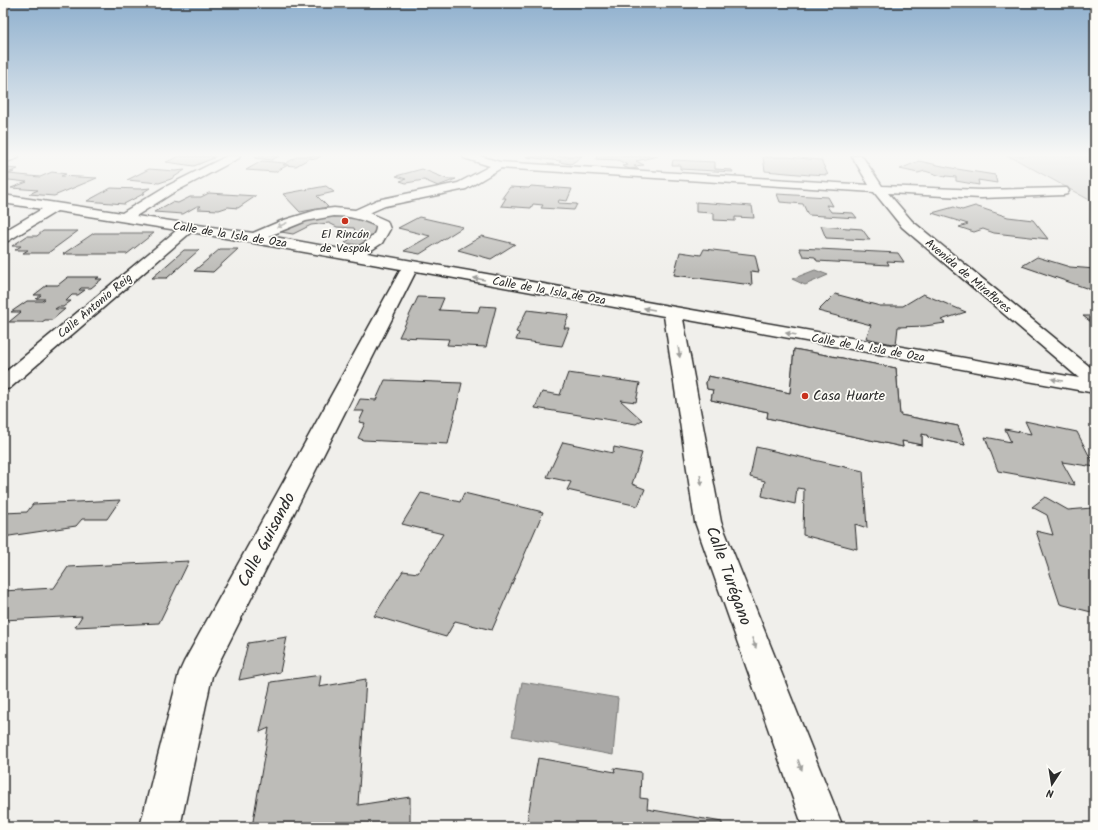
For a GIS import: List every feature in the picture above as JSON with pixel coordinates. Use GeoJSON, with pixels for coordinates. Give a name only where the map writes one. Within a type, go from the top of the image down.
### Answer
{"type":"FeatureCollection","features":[{"type":"Feature","properties":{"kind":"street"},"geometry":{"type":"LineString","coordinates":[[125,217],[161,195]]}},
{"type":"Feature","properties":{"kind":"street"},"geometry":{"type":"LineString","coordinates":[[358,213],[381,203],[420,195]]}},
{"type":"Feature","properties":{"kind":"street","name":"Avenida de Miraflores"},"geometry":{"type":"LineString","coordinates":[[883,195],[907,224],[1095,381]]}},
{"type":"Feature","properties":{"kind":"street","name":"Calle de la Isla de Oza"},"geometry":{"type":"LineString","coordinates":[[3,199],[255,238],[673,314],[1095,387]]}},
{"type":"Feature","properties":{"kind":"street"},"geometry":{"type":"LineString","coordinates":[[3,238],[55,207]]}},
{"type":"Feature","properties":{"kind":"street"},"geometry":{"type":"LineString","coordinates":[[255,238],[280,225],[299,218],[324,213],[358,213],[372,218],[382,224],[384,229],[377,240],[354,256]]}},
{"type":"Feature","properties":{"kind":"street","name":"Calle Antonio Reig"},"geometry":{"type":"LineString","coordinates":[[3,384],[188,228]]}},
{"type":"Feature","properties":{"kind":"street","name":"Calle Guisando"},"geometry":{"type":"LineString","coordinates":[[160,827],[196,673],[410,267]]}},
{"type":"Feature","properties":{"kind":"street","name":"Calle Turégano"},"geometry":{"type":"LineString","coordinates":[[673,314],[708,522],[823,827]]}},
{"type":"Feature","properties":{"kind":"shaded area"},"geometry":{"type":"Polygon","coordinates":[[[1080,195],[1095,195],[1095,203],[1080,195]]]}},
{"type":"Feature","properties":{"kind":"shaded area"},"geometry":{"type":"Polygon","coordinates":[[[815,270],[828,275],[805,285],[792,279],[815,270]]]}},
{"type":"Feature","properties":{"kind":"shaded area"},"geometry":{"type":"Polygon","coordinates":[[[522,682],[618,698],[613,755],[512,736],[522,682]]]}},
{"type":"Feature","properties":{"kind":"building"},"geometry":{"type":"Polygon","coordinates":[[[38,195],[57,195],[54,196],[38,195]]]}},
{"type":"Feature","properties":{"kind":"building"},"geometry":{"type":"Polygon","coordinates":[[[99,195],[142,195],[124,204],[87,201],[99,195]]]}},
{"type":"Feature","properties":{"kind":"building"},"geometry":{"type":"Polygon","coordinates":[[[206,195],[256,196],[238,208],[228,207],[219,210],[197,209],[201,206],[197,206],[183,214],[154,212],[172,202],[178,203],[190,197],[201,197],[206,195]]]}},
{"type":"Feature","properties":{"kind":"building"},"geometry":{"type":"Polygon","coordinates":[[[284,195],[322,195],[317,196],[328,207],[300,212],[284,195]]]}},
{"type":"Feature","properties":{"kind":"building"},"geometry":{"type":"Polygon","coordinates":[[[504,195],[570,195],[567,201],[559,200],[558,203],[577,204],[574,210],[541,208],[543,205],[533,204],[531,208],[501,206],[506,198],[502,198],[504,195]]]}},
{"type":"Feature","properties":{"kind":"building"},"geometry":{"type":"Polygon","coordinates":[[[777,195],[828,197],[833,206],[826,205],[831,212],[853,213],[857,218],[808,215],[803,204],[780,202],[777,195]]]}},
{"type":"Feature","properties":{"kind":"building"},"geometry":{"type":"Polygon","coordinates":[[[696,202],[752,206],[754,218],[735,217],[735,221],[714,220],[714,213],[696,212],[696,202]]]}},
{"type":"Feature","properties":{"kind":"building"},"geometry":{"type":"Polygon","coordinates":[[[975,206],[1008,217],[1033,220],[1048,239],[994,233],[983,229],[974,232],[959,227],[968,224],[932,213],[954,207],[962,210],[975,206]]]}},
{"type":"Feature","properties":{"kind":"building"},"geometry":{"type":"Polygon","coordinates":[[[348,215],[372,223],[377,227],[373,240],[364,246],[345,243],[356,234],[354,228],[337,227],[329,223],[311,225],[293,234],[275,231],[317,216],[348,215]]]}},
{"type":"Feature","properties":{"kind":"building"},"geometry":{"type":"Polygon","coordinates":[[[419,217],[463,227],[420,254],[404,251],[430,236],[398,228],[419,217]]]}},
{"type":"Feature","properties":{"kind":"building"},"geometry":{"type":"Polygon","coordinates":[[[821,226],[862,229],[870,240],[826,238],[821,226]]]}},
{"type":"Feature","properties":{"kind":"building"},"geometry":{"type":"Polygon","coordinates":[[[43,231],[78,231],[48,253],[23,253],[28,250],[15,250],[21,246],[12,246],[27,236],[37,236],[43,231]]]}},
{"type":"Feature","properties":{"kind":"building"},"geometry":{"type":"Polygon","coordinates":[[[94,233],[154,233],[127,254],[63,254],[94,233]]]}},
{"type":"Feature","properties":{"kind":"building"},"geometry":{"type":"Polygon","coordinates":[[[482,236],[515,244],[491,259],[458,250],[482,236]]]}},
{"type":"Feature","properties":{"kind":"building"},"geometry":{"type":"Polygon","coordinates":[[[799,248],[898,253],[904,262],[887,261],[889,265],[817,261],[815,257],[803,256],[799,248]]]}},
{"type":"Feature","properties":{"kind":"building"},"geometry":{"type":"Polygon","coordinates":[[[220,249],[238,249],[213,272],[194,271],[220,249]]]}},
{"type":"Feature","properties":{"kind":"building"},"geometry":{"type":"Polygon","coordinates":[[[704,249],[755,255],[759,272],[751,271],[752,285],[674,275],[680,252],[701,255],[704,249]]]}},
{"type":"Feature","properties":{"kind":"building"},"geometry":{"type":"Polygon","coordinates":[[[184,250],[199,250],[167,278],[152,278],[184,250]]]}},
{"type":"Feature","properties":{"kind":"building"},"geometry":{"type":"Polygon","coordinates":[[[1037,257],[1070,267],[1095,269],[1095,293],[1089,289],[1022,266],[1037,257]]]}},
{"type":"Feature","properties":{"kind":"building"},"geometry":{"type":"Polygon","coordinates":[[[68,277],[99,277],[96,279],[102,279],[91,288],[81,288],[79,290],[85,290],[78,295],[72,295],[66,301],[71,301],[63,307],[58,307],[55,309],[65,309],[52,320],[45,320],[42,322],[9,322],[21,312],[11,312],[27,301],[42,301],[45,299],[36,299],[41,295],[34,295],[47,285],[58,285],[68,277]]]}},
{"type":"Feature","properties":{"kind":"building"},"geometry":{"type":"Polygon","coordinates":[[[835,294],[880,306],[903,306],[923,294],[966,312],[941,320],[945,323],[925,326],[898,327],[896,345],[866,338],[871,325],[818,311],[835,294]]]}},
{"type":"Feature","properties":{"kind":"building"},"geometry":{"type":"Polygon","coordinates":[[[418,297],[444,298],[439,310],[478,312],[480,306],[496,307],[486,347],[447,345],[449,339],[399,337],[418,297]]]}},
{"type":"Feature","properties":{"kind":"building"},"geometry":{"type":"Polygon","coordinates":[[[527,310],[569,315],[564,328],[569,328],[562,346],[516,340],[519,333],[516,332],[527,310]]]}},
{"type":"Feature","properties":{"kind":"building"},"geometry":{"type":"Polygon","coordinates":[[[1083,316],[1095,316],[1095,325],[1083,316]]]}},
{"type":"Feature","properties":{"kind":"building","name":"Casa Huarte"},"geometry":{"type":"Polygon","coordinates":[[[794,349],[896,368],[900,415],[958,426],[965,445],[928,437],[927,435],[922,434],[922,445],[902,441],[903,447],[767,418],[768,412],[711,400],[713,390],[707,389],[706,383],[708,376],[790,393],[794,349]],[[817,368],[815,398],[872,410],[870,379],[817,368]]]}},
{"type":"Feature","properties":{"kind":"building","name":"Casa Huarte"},"geometry":{"type":"Polygon","coordinates":[[[794,349],[896,368],[900,415],[958,426],[965,445],[928,437],[927,435],[922,434],[922,445],[902,441],[903,447],[767,418],[768,412],[711,400],[713,390],[707,389],[706,383],[708,376],[790,393],[794,349]]]}},
{"type":"Feature","properties":{"kind":"building"},"geometry":{"type":"Polygon","coordinates":[[[568,373],[640,383],[636,402],[620,400],[642,420],[636,424],[535,408],[542,392],[560,395],[568,373]]]}},
{"type":"Feature","properties":{"kind":"building"},"geometry":{"type":"Polygon","coordinates":[[[385,380],[462,383],[448,444],[363,440],[358,438],[365,423],[359,422],[364,411],[354,411],[360,399],[376,400],[385,380]]]}},
{"type":"Feature","properties":{"kind":"building"},"geometry":{"type":"Polygon","coordinates":[[[1025,421],[1077,432],[1095,467],[1062,462],[1075,485],[998,471],[985,437],[1011,442],[1005,429],[1031,434],[1025,421]]]}},
{"type":"Feature","properties":{"kind":"building"},"geometry":{"type":"Polygon","coordinates":[[[563,442],[613,453],[614,447],[642,453],[632,484],[645,489],[638,506],[567,490],[571,482],[547,477],[563,442]]]}},
{"type":"Feature","properties":{"kind":"building"},"geometry":{"type":"Polygon","coordinates":[[[756,447],[863,471],[867,528],[855,524],[857,549],[803,535],[804,489],[797,488],[795,504],[762,496],[765,481],[750,477],[756,447]]]}},
{"type":"Feature","properties":{"kind":"building"},"geometry":{"type":"Polygon","coordinates":[[[421,493],[460,502],[464,493],[543,512],[492,630],[455,621],[446,637],[374,616],[403,571],[418,573],[443,534],[402,524],[421,493]]]}},
{"type":"Feature","properties":{"kind":"building"},"geometry":{"type":"Polygon","coordinates":[[[1045,497],[1068,510],[1092,508],[1095,511],[1095,613],[1060,604],[1036,531],[1053,535],[1047,515],[1032,507],[1045,497]]]}},
{"type":"Feature","properties":{"kind":"building"},"geometry":{"type":"Polygon","coordinates":[[[120,500],[107,519],[82,519],[76,526],[3,537],[3,513],[27,512],[33,504],[120,500]]]}},
{"type":"Feature","properties":{"kind":"building"},"geometry":{"type":"Polygon","coordinates":[[[189,561],[159,623],[75,627],[82,616],[3,620],[3,591],[54,588],[68,567],[189,561]]]}},
{"type":"Feature","properties":{"kind":"building"},"geometry":{"type":"Polygon","coordinates":[[[287,637],[280,672],[239,680],[248,643],[287,637]]]}},
{"type":"Feature","properties":{"kind":"building"},"geometry":{"type":"Polygon","coordinates":[[[321,675],[319,687],[366,679],[358,805],[410,797],[410,827],[252,827],[269,728],[260,732],[271,682],[321,675]]]}},
{"type":"Feature","properties":{"kind":"building"},"geometry":{"type":"Polygon","coordinates":[[[538,758],[615,772],[614,768],[641,772],[640,798],[648,799],[647,809],[722,822],[722,827],[526,827],[538,758]]]}},
{"type":"Feature","properties":{"kind":"place","name":"El Rincón de Vespok"},"geometry":{"type":"Point","coordinates":[345,221]}},
{"type":"Feature","properties":{"kind":"place","name":"Casa Huarte"},"geometry":{"type":"Point","coordinates":[805,396]}}]}
